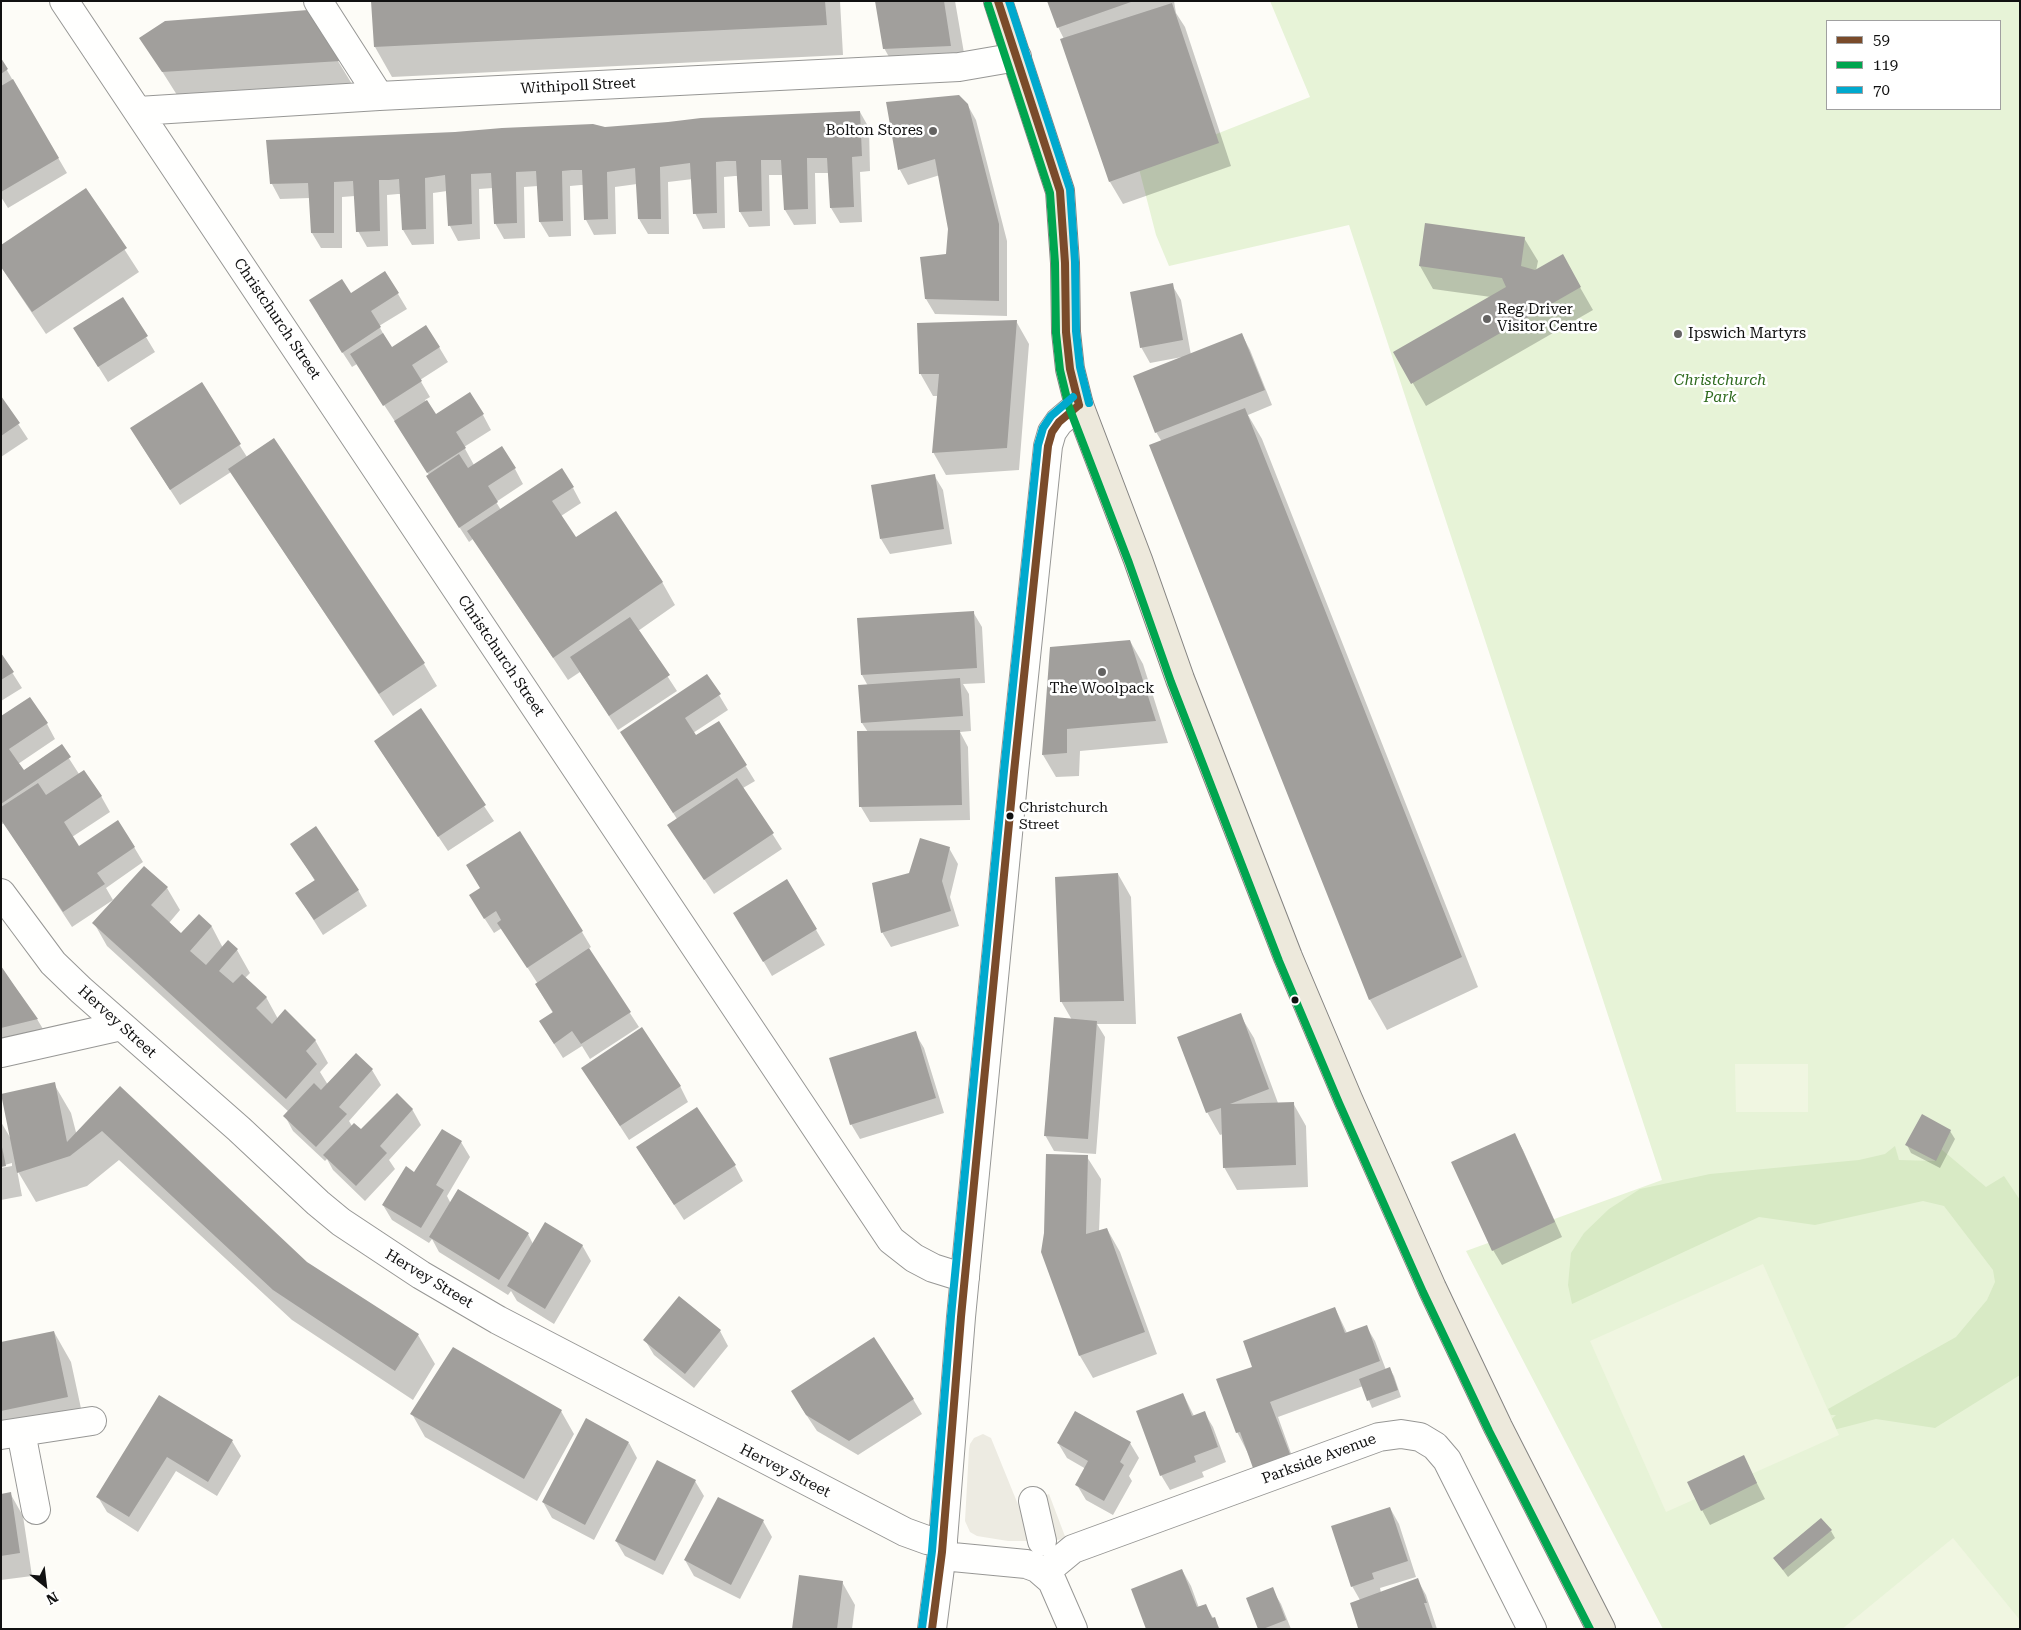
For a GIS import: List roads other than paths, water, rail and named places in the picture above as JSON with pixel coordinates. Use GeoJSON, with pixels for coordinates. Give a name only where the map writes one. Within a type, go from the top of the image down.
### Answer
{"type":"FeatureCollection","features":[{"type":"Feature","properties":{"kind":"main road"},"geometry":{"type":"LineString","coordinates":[[998,1],[1060,191],[1065,263],[1066,332],[1070,369],[1079,405],[1138,560],[1180,679],[1288,957],[1348,1099],[1436,1297],[1498,1426],[1601,1629]]}},
{"type":"Feature","properties":{"kind":"street","name":"Christchurch Street"},"geometry":{"type":"LineString","coordinates":[[64,1],[891,1240],[914,1258],[933,1268],[965,1278]]}},
{"type":"Feature","properties":{"kind":"street"},"geometry":{"type":"LineString","coordinates":[[318,1],[379,96]]}},
{"type":"Feature","properties":{"kind":"street","name":"Withipoll Street"},"geometry":{"type":"LineString","coordinates":[[138,111],[379,96],[959,67],[1017,57]]}},
{"type":"Feature","properties":{"kind":"street"},"geometry":{"type":"LineString","coordinates":[[932,1629],[942,1549],[965,1278],[1048,446],[1052,432],[1059,422],[1079,405]]}},
{"type":"Feature","properties":{"kind":"street","name":"Hervey Street"},"geometry":{"type":"LineString","coordinates":[[1,894],[53,963],[121,1026],[239,1129],[318,1203],[341,1222],[421,1275],[515,1329],[905,1532],[927,1540],[942,1549],[1026,1564],[1044,1573]]}},
{"type":"Feature","properties":{"kind":"street"},"geometry":{"type":"LineString","coordinates":[[1,1053],[121,1026]]}},
{"type":"Feature","properties":{"kind":"street"},"geometry":{"type":"LineString","coordinates":[[36,1510],[11,1434],[92,1421]]}},
{"type":"Feature","properties":{"kind":"street","name":"Parkside Avenue"},"geometry":{"type":"LineString","coordinates":[[1044,1573],[1073,1549],[1379,1437],[1401,1434],[1420,1436],[1435,1446],[1446,1460],[1532,1629]]}},
{"type":"Feature","properties":{"kind":"street"},"geometry":{"type":"LineString","coordinates":[[1033,1501],[1042,1542]]}},
{"type":"Feature","properties":{"kind":"street"},"geometry":{"type":"LineString","coordinates":[[1044,1573],[1058,1591],[1073,1629]]}},
{"type":"Feature","properties":{"kind":"place","name":"Bolton Stores"},"geometry":{"type":"Point","coordinates":[933,131]}},
{"type":"Feature","properties":{"kind":"place","name":"Reg Driver Visitor Centre"},"geometry":{"type":"Point","coordinates":[1487,319]}},
{"type":"Feature","properties":{"kind":"place","name":"Ipswich Martyrs"},"geometry":{"type":"Point","coordinates":[1678,334]}},
{"type":"Feature","properties":{"kind":"place","name":"The Woolpack"},"geometry":{"type":"Point","coordinates":[1102,672]}},
{"type":"Feature","properties":{"kind":"place","name":"Christchurch Street"},"geometry":{"type":"Point","coordinates":[1010,816]}},
{"type":"Feature","properties":{"kind":"park label","name":"Christchurch Park"},"geometry":{"type":"Point","coordinates":[1720,390]}}]}
